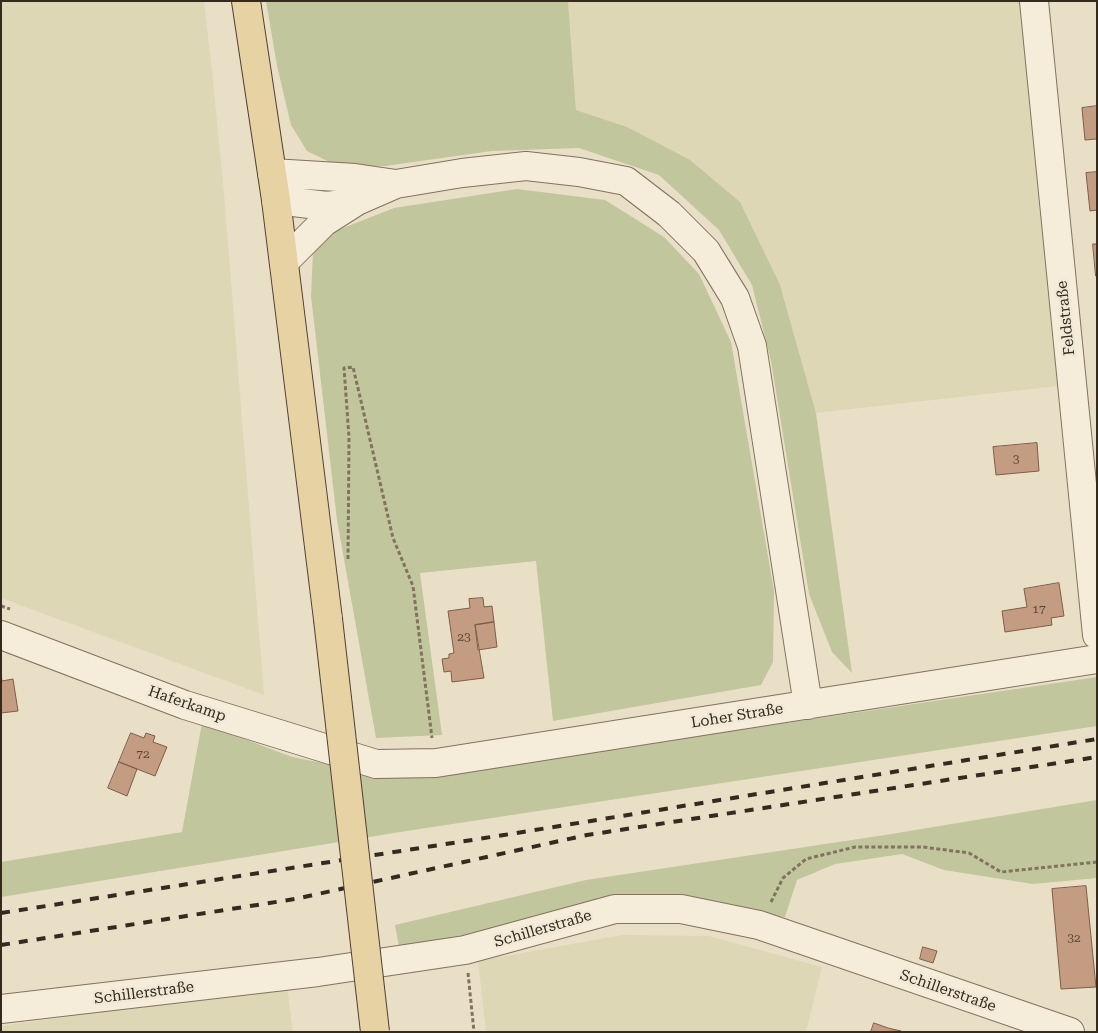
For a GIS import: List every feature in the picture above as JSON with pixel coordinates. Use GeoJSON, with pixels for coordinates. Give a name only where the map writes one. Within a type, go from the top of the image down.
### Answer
{"type":"FeatureCollection","features":[{"type":"Feature","properties":{"kind":"main road"},"geometry":{"type":"LineString","coordinates":[[246,1],[284,262],[328,619],[375,1032]]}},
{"type":"Feature","properties":{"kind":"street","name":"Feldstraße"},"geometry":{"type":"LineString","coordinates":[[1034,1],[1097,635]]}},
{"type":"Feature","properties":{"kind":"street"},"geometry":{"type":"LineString","coordinates":[[284,262],[324,222],[357,202],[396,184],[462,173],[526,166],[579,172],[626,181],[669,214],[706,251],[735,298],[752,346],[808,704]]}},
{"type":"Feature","properties":{"kind":"street"},"geometry":{"type":"LineString","coordinates":[[272,173],[355,178],[396,184]]}},
{"type":"Feature","properties":{"kind":"street"},"geometry":{"type":"LineString","coordinates":[[276,200],[327,206],[357,202]]}},
{"type":"Feature","properties":{"kind":"street","name":"Haferkamp"},"geometry":{"type":"LineString","coordinates":[[1,635],[185,705],[376,764]]}},
{"type":"Feature","properties":{"kind":"street","name":"Loher Straße"},"geometry":{"type":"LineString","coordinates":[[376,764],[436,763],[1097,659]]}},
{"type":"Feature","properties":{"kind":"street","name":"Schillerstraße"},"geometry":{"type":"LineString","coordinates":[[1,1009],[318,972],[465,950],[615,909],[681,909],[759,925],[1070,1032]]}},
{"type":"Feature","properties":{"kind":"path"},"geometry":{"type":"LineString","coordinates":[[348,560],[349,437],[344,368],[353,367],[393,538],[413,586],[436,763]]}},
{"type":"Feature","properties":{"kind":"path"},"geometry":{"type":"LineString","coordinates":[[1,606],[11,610]]}},
{"type":"Feature","properties":{"kind":"path"},"geometry":{"type":"LineString","coordinates":[[759,925],[783,878],[806,859],[855,847],[923,847],[968,853],[1001,872],[1097,862]]}},
{"type":"Feature","properties":{"kind":"path"},"geometry":{"type":"LineString","coordinates":[[465,950],[474,1032]]}},
{"type":"Feature","properties":{"kind":"shaded area"},"geometry":{"type":"Polygon","coordinates":[[[1,1],[204,1],[224,193],[264,695],[1,598],[1,1]]]}},
{"type":"Feature","properties":{"kind":"shaded area"},"geometry":{"type":"Polygon","coordinates":[[[568,1],[1022,1],[1059,386],[816,413],[780,285],[627,127],[576,110],[568,1]]]}},
{"type":"Feature","properties":{"kind":"shaded area"},"geometry":{"type":"Polygon","coordinates":[[[622,935],[709,936],[822,967],[806,1032],[486,1032],[478,961],[622,935]]]}},
{"type":"Feature","properties":{"kind":"shaded area"},"geometry":{"type":"Polygon","coordinates":[[[287,986],[293,1032],[1,1032],[1,1026],[287,986]]]}},
{"type":"Feature","properties":{"kind":"green space"},"geometry":{"type":"Polygon","coordinates":[[[266,1],[568,1],[576,110],[627,127],[690,160],[740,202],[780,285],[816,413],[852,673],[832,652],[809,594],[771,361],[752,285],[719,230],[659,175],[579,148],[492,151],[385,166],[338,166],[307,151],[291,125],[277,66],[266,1]]]}},
{"type":"Feature","properties":{"kind":"green space"},"geometry":{"type":"Polygon","coordinates":[[[517,189],[605,200],[664,237],[699,274],[731,342],[774,591],[773,662],[761,685],[553,721],[536,561],[420,573],[442,735],[376,738],[337,520],[311,296],[313,252],[333,232],[394,208],[517,189]]]}},
{"type":"Feature","properties":{"kind":"green space"},"geometry":{"type":"Polygon","coordinates":[[[1097,677],[1097,726],[400,832],[1,897],[1,862],[182,832],[202,723],[292,757],[385,775],[765,726],[1097,677]]]}},
{"type":"Feature","properties":{"kind":"green space"},"geometry":{"type":"Polygon","coordinates":[[[1097,800],[1097,878],[1033,884],[944,870],[902,854],[835,864],[797,880],[785,917],[633,894],[557,911],[464,940],[400,952],[395,925],[586,880],[885,835],[1097,800]]]}},
{"type":"Feature","properties":{"kind":"building"},"geometry":{"type":"Polygon","coordinates":[[[1097,106],[1097,139],[1085,140],[1082,108],[1097,106]]]}},
{"type":"Feature","properties":{"kind":"building"},"geometry":{"type":"Polygon","coordinates":[[[1097,172],[1097,210],[1090,211],[1086,173],[1097,172]]]}},
{"type":"Feature","properties":{"kind":"building"},"geometry":{"type":"Polygon","coordinates":[[[1093,244],[1097,244],[1097,276],[1096,276],[1093,244]]]}},
{"type":"Feature","properties":{"kind":"building"},"geometry":{"type":"Polygon","coordinates":[[[1037,443],[1039,471],[996,475],[993,447],[1037,443]]]}},
{"type":"Feature","properties":{"kind":"building"},"geometry":{"type":"Polygon","coordinates":[[[1059,583],[1064,616],[1051,618],[1052,625],[1005,632],[1002,611],[1027,607],[1024,589],[1059,583]]]}},
{"type":"Feature","properties":{"kind":"building"},"geometry":{"type":"Polygon","coordinates":[[[483,598],[484,607],[492,606],[494,622],[475,625],[484,678],[452,682],[451,671],[444,672],[442,659],[449,658],[449,654],[454,653],[448,611],[470,608],[469,599],[483,598]]]}},
{"type":"Feature","properties":{"kind":"building"},"geometry":{"type":"Polygon","coordinates":[[[494,622],[497,647],[478,650],[475,625],[494,622]]]}},
{"type":"Feature","properties":{"kind":"building"},"geometry":{"type":"Polygon","coordinates":[[[1,674],[2,681],[13,679],[18,711],[1,713],[1,674]]]}},
{"type":"Feature","properties":{"kind":"building"},"geometry":{"type":"Polygon","coordinates":[[[131,733],[144,738],[146,733],[155,736],[153,742],[167,747],[155,776],[119,762],[131,733]]]}},
{"type":"Feature","properties":{"kind":"building"},"geometry":{"type":"Polygon","coordinates":[[[119,762],[137,769],[127,796],[108,788],[119,762]]]}},
{"type":"Feature","properties":{"kind":"building"},"geometry":{"type":"Polygon","coordinates":[[[1086,886],[1096,987],[1061,989],[1052,889],[1086,886]]]}},
{"type":"Feature","properties":{"kind":"building"},"geometry":{"type":"Polygon","coordinates":[[[923,947],[937,951],[933,963],[920,959],[923,947]]]}},
{"type":"Feature","properties":{"kind":"building"},"geometry":{"type":"Polygon","coordinates":[[[874,1023],[888,1028],[901,1031],[871,1032],[874,1023]]]}},
{"type":"Feature","properties":{"kind":"railway"},"geometry":{"type":"LineString","coordinates":[[1,913],[504,835],[1097,739]]}},
{"type":"Feature","properties":{"kind":"railway"},"geometry":{"type":"LineString","coordinates":[[1,945],[295,899],[587,835],[1097,757]]}}]}
